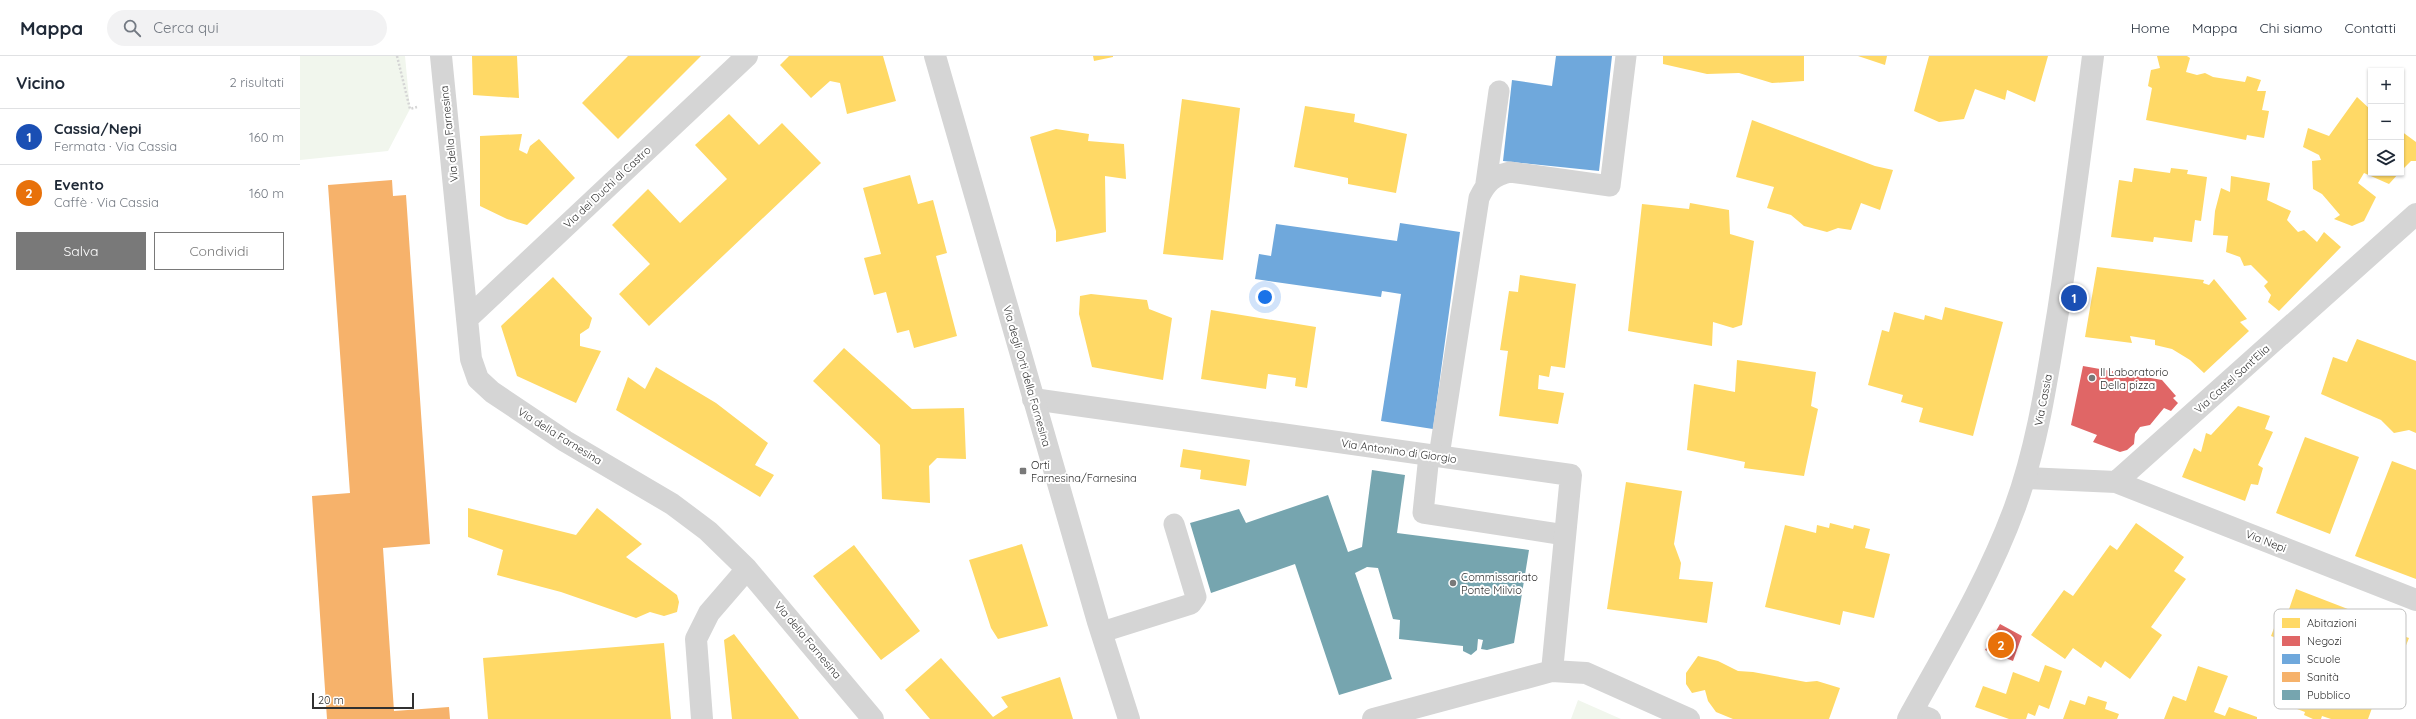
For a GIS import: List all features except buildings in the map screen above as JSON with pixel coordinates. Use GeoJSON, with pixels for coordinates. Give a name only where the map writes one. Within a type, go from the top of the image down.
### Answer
{"type":"FeatureCollection","features":[{"type":"Feature","properties":{"kind":"street","name":"Via della Farnesina"},"geometry":{"type":"LineString","coordinates":[[441,56],[471,359],[475,372],[483,385],[565,441],[689,516],[747,568],[873,719]]}},
{"type":"Feature","properties":{"kind":"street","name":"Via dei Duchi di Castro"},"geometry":{"type":"LineString","coordinates":[[467,319],[747,56]]}},
{"type":"Feature","properties":{"kind":"street","name":"Via degli Orti della Farnesina"},"geometry":{"type":"LineString","coordinates":[[934,56],[1102,632],[1129,719]]}},
{"type":"Feature","properties":{"kind":"street","name":"Via Cassia"},"geometry":{"type":"LineString","coordinates":[[1917,717],[1991,562],[2014,509],[2025,478],[2046,384],[2071,227],[2093,56]]}},
{"type":"Feature","properties":{"kind":"street","name":"Via Castel Sant'Elia"},"geometry":{"type":"LineString","coordinates":[[2116,482],[2416,214]]}},
{"type":"Feature","properties":{"kind":"street","name":"Via Antonino di Giorgio"},"geometry":{"type":"LineString","coordinates":[[1034,399],[1571,475],[1552,671]]}},
{"type":"Feature","properties":{"kind":"street"},"geometry":{"type":"LineString","coordinates":[[2025,478],[2116,482]]}},
{"type":"Feature","properties":{"kind":"street","name":"Via Nepi"},"geometry":{"type":"LineString","coordinates":[[2116,482],[2416,600]]}},
{"type":"Feature","properties":{"kind":"street"},"geometry":{"type":"LineString","coordinates":[[702,719],[696,639],[709,613],[747,568]]}},
{"type":"Feature","properties":{"kind":"street"},"geometry":{"type":"LineString","coordinates":[[1373,719],[1552,671],[1586,673],[1689,719]]}},
{"type":"Feature","properties":{"kind":"lane"},"geometry":{"type":"LineString","coordinates":[[1486,183],[1498,174],[1510,172],[1610,186],[1626,56]]}},
{"type":"Feature","properties":{"kind":"lane"},"geometry":{"type":"LineString","coordinates":[[1499,91],[1486,183],[1478,198],[1447,403],[1434,456],[1423,513],[1565,535]]}},
{"type":"Feature","properties":{"kind":"lane"},"geometry":{"type":"LineString","coordinates":[[1102,632],[1191,604],[1195,601],[1196,597],[1174,524]]}},
{"type":"Feature","properties":{"kind":"path"},"geometry":{"type":"LineString","coordinates":[[397,56],[410,109],[422,106]]}},
{"type":"Feature","properties":{"kind":"shaded area"},"geometry":{"type":"Polygon","coordinates":[[[300,56],[405,56],[410,109],[388,151],[300,160],[300,56]]]}},
{"type":"Feature","properties":{"kind":"shaded area"},"geometry":{"type":"Polygon","coordinates":[[[1578,700],[1621,719],[1571,719],[1578,700]]]}},
{"type":"Feature","properties":{"kind":"place","name":"Cassia/Nepi"},"geometry":{"type":"Point","coordinates":[2074,298]}},
{"type":"Feature","properties":{"kind":"place","name":"Il Laboratorio Della pizza"},"geometry":{"type":"Point","coordinates":[2092,378]}},
{"type":"Feature","properties":{"kind":"place","name":"Orti Farnesina/Farnesina"},"geometry":{"type":"Point","coordinates":[1023,471]}},
{"type":"Feature","properties":{"kind":"place","name":"Commissariato Ponte Milvio"},"geometry":{"type":"Point","coordinates":[1453,583]}},
{"type":"Feature","properties":{"kind":"place","name":"Evento"},"geometry":{"type":"Point","coordinates":[2001,645]}}]}
